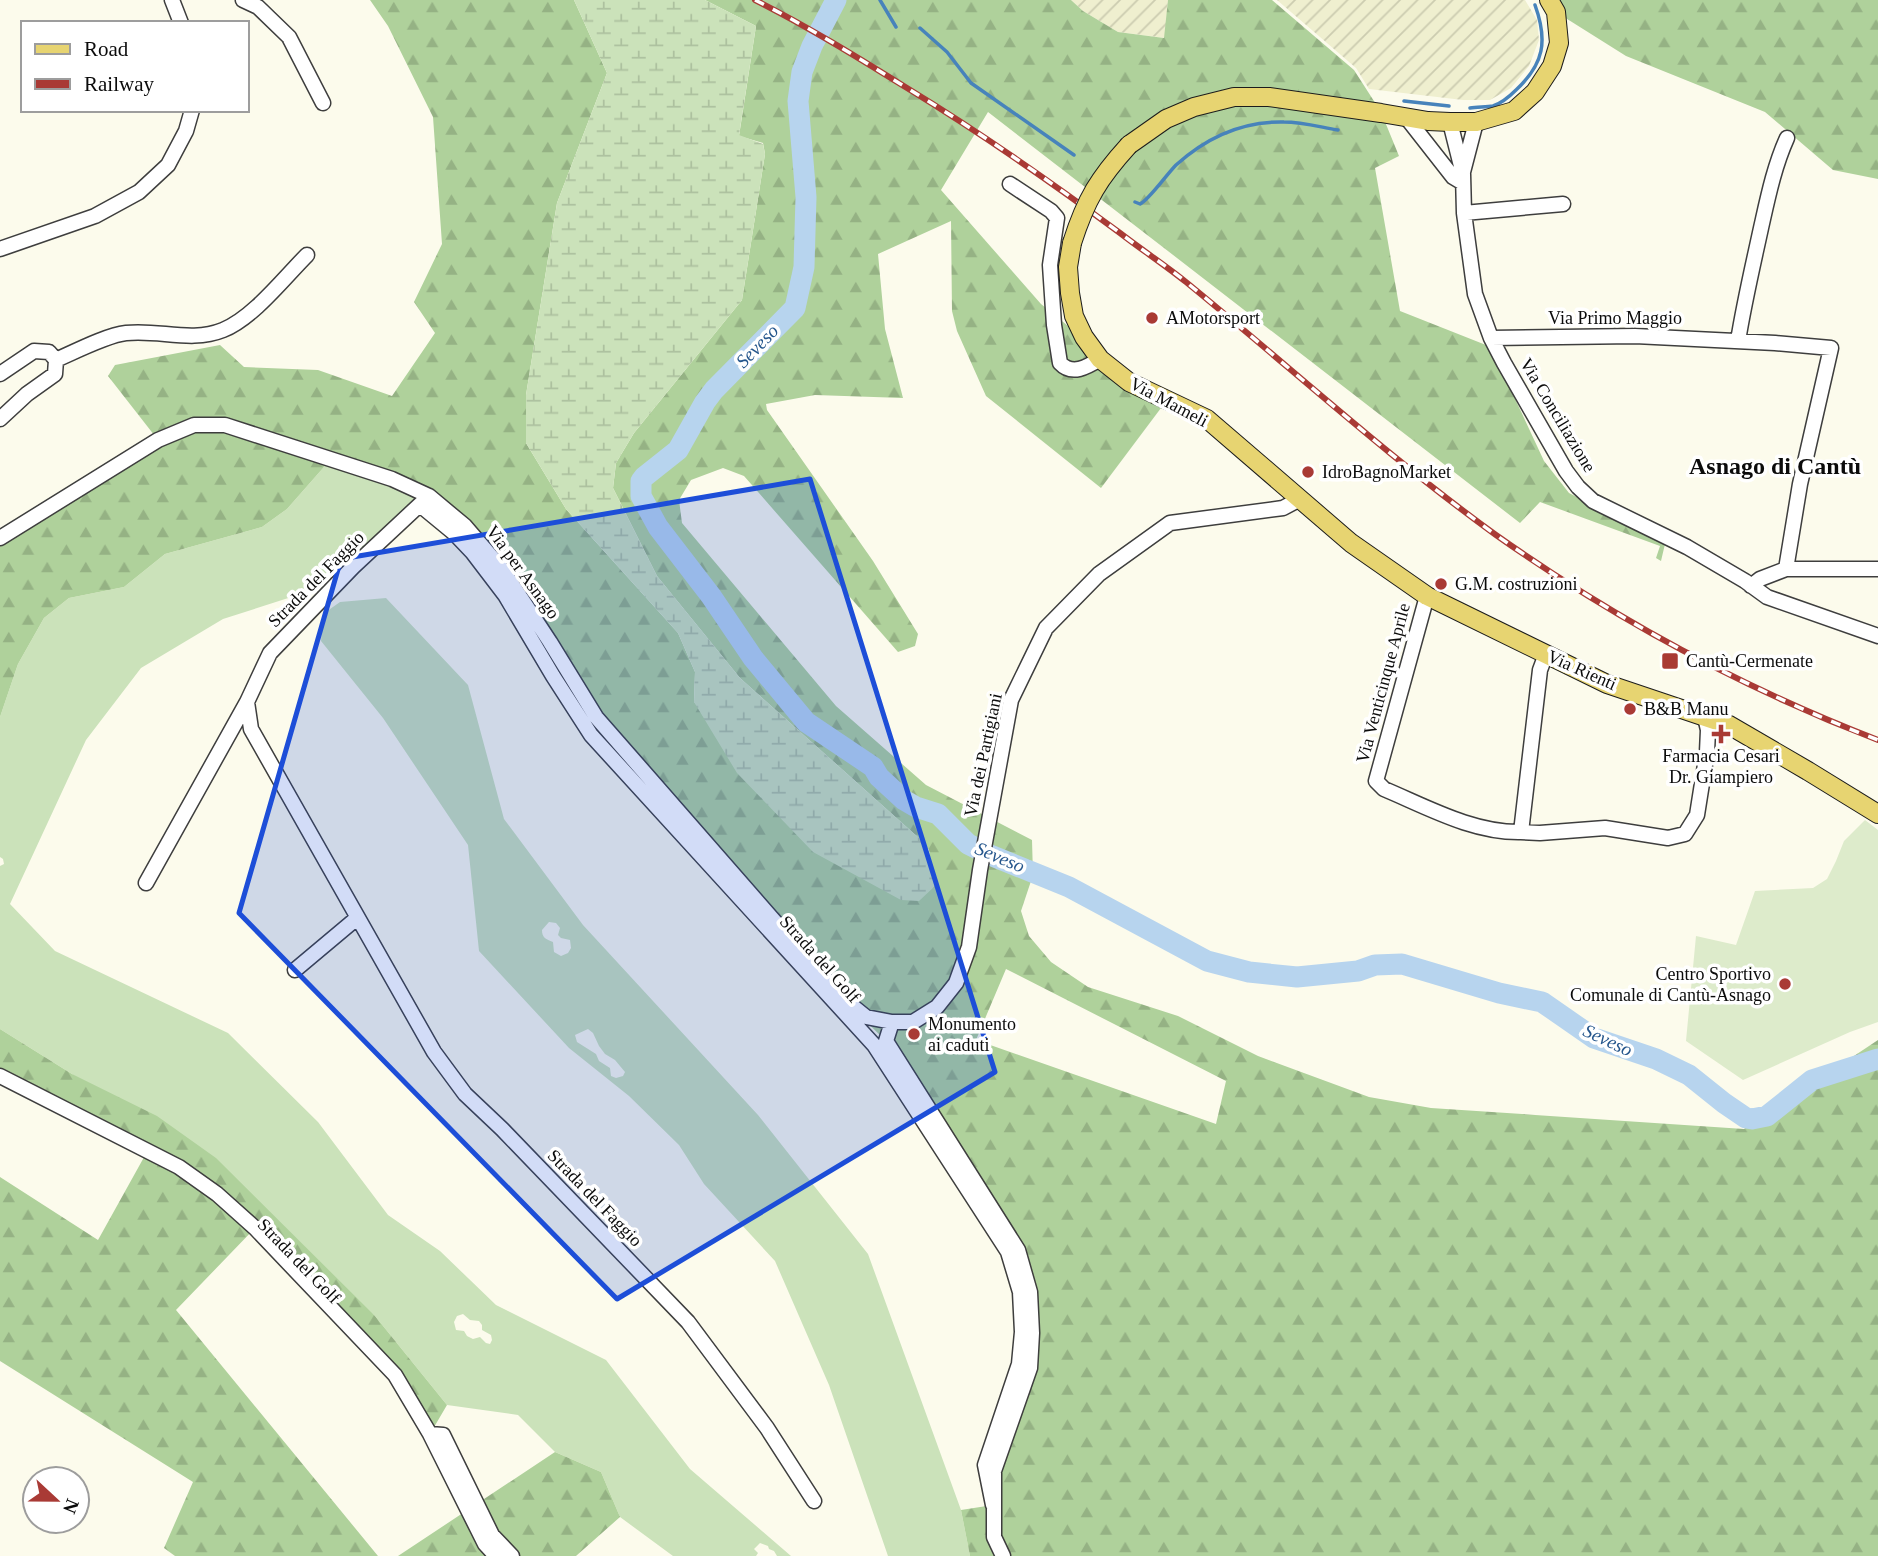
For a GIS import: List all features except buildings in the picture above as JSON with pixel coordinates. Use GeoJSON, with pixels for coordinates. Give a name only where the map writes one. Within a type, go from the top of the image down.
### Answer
{"type":"FeatureCollection","features":[{"type":"Feature","properties":{"kind":"main road","name":"Via Mameli"},"geometry":{"type":"LineString","coordinates":[[1300,499],[1207,419],[1129,382],[1100,359],[1084,337],[1074,316],[1068,267],[1072,243],[1090,195],[1106,170],[1129,145],[1166,119],[1194,107],[1234,97],[1269,97],[1428,121],[1476,122],[1514,111],[1535,92],[1552,66],[1559,43],[1556,12],[1549,0]]}},
{"type":"Feature","properties":{"kind":"main road","name":"Via Rienti"},"geometry":{"type":"LineString","coordinates":[[1300,499],[1350,542],[1427,596],[1607,684],[1742,732],[1878,814]]}},
{"type":"Feature","properties":{"kind":"street"},"geometry":{"type":"LineString","coordinates":[[243,0],[258,7],[289,37],[323,103]]}},
{"type":"Feature","properties":{"kind":"street"},"geometry":{"type":"LineString","coordinates":[[175,1],[180,21]]}},
{"type":"Feature","properties":{"kind":"street"},"geometry":{"type":"LineString","coordinates":[[0,249],[95,216],[139,191],[168,165],[186,131],[191,112]]}},
{"type":"Feature","properties":{"kind":"street"},"geometry":{"type":"LineString","coordinates":[[1406,117],[1453,177],[1463,178]]}},
{"type":"Feature","properties":{"kind":"street"},"geometry":{"type":"LineString","coordinates":[[1450,122],[1463,178]]}},
{"type":"Feature","properties":{"kind":"street"},"geometry":{"type":"LineString","coordinates":[[1463,178],[1476,122]]}},
{"type":"Feature","properties":{"kind":"street"},"geometry":{"type":"LineString","coordinates":[[1738,341],[1769,195],[1787,138]]}},
{"type":"Feature","properties":{"kind":"street","name":"Via Conciliazione"},"geometry":{"type":"LineString","coordinates":[[1463,178],[1464,213],[1475,294],[1491,338],[1566,471],[1578,487],[1594,501],[1687,547],[1767,597],[1878,636]]}},
{"type":"Feature","properties":{"kind":"street"},"geometry":{"type":"LineString","coordinates":[[1010,184],[1052,211],[1057,218],[1050,265],[1054,325],[1060,363],[1072,370],[1086,367],[1100,359]]}},
{"type":"Feature","properties":{"kind":"street"},"geometry":{"type":"LineString","coordinates":[[1464,213],[1563,204]]}},
{"type":"Feature","properties":{"kind":"street"},"geometry":{"type":"LineString","coordinates":[[0,419],[55,367],[90,345],[125,333],[192,337],[223,330],[250,313],[307,255]]}},
{"type":"Feature","properties":{"kind":"street","name":"Via Primo Maggio"},"geometry":{"type":"LineString","coordinates":[[1491,338],[1635,336],[1831,348],[1800,484],[1786,569]]}},
{"type":"Feature","properties":{"kind":"street"},"geometry":{"type":"LineString","coordinates":[[0,374],[34,351],[49,352],[55,367]]}},
{"type":"Feature","properties":{"kind":"street","name":"Via per Asnago"},"geometry":{"type":"LineString","coordinates":[[0,538],[158,440],[194,425],[225,425],[392,480],[465,526],[502,569],[551,642],[596,717],[840,996],[866,1017],[892,1022]]}},
{"type":"Feature","properties":{"kind":"street","name":"Via dei Partigiani"},"geometry":{"type":"LineString","coordinates":[[892,1022],[913,1022],[937,1007],[956,983],[970,947],[980,870],[1010,700],[1046,628],[1099,574],[1170,523],[1283,508],[1300,499]]}},
{"type":"Feature","properties":{"kind":"street","name":"Strada del Faggio"},"geometry":{"type":"LineString","coordinates":[[146,883],[247,702],[270,653],[353,567],[425,501]]}},
{"type":"Feature","properties":{"kind":"street","name":"Strada del Golf"},"geometry":{"type":"LineString","coordinates":[[425,501],[464,543],[505,595],[591,734],[874,1045],[1008,1252],[1020,1292],[1022,1332],[1019,1364],[985,1465],[993,1505]]}},
{"type":"Feature","properties":{"kind":"street"},"geometry":{"type":"LineString","coordinates":[[1751,586],[1760,579],[1786,569],[1878,569]]}},
{"type":"Feature","properties":{"kind":"street","name":"Via Venticinque Aprile"},"geometry":{"type":"LineString","coordinates":[[1427,596],[1376,781],[1384,789],[1457,820],[1501,832],[1521,832]]}},
{"type":"Feature","properties":{"kind":"street"},"geometry":{"type":"LineString","coordinates":[[1546,654],[1540,670],[1521,832],[1605,828],[1668,838],[1685,834],[1697,815],[1707,752],[1705,717]]}},
{"type":"Feature","properties":{"kind":"street","name":"Strada del Faggio"},"geometry":{"type":"LineString","coordinates":[[247,702],[251,729],[434,1052],[465,1094],[688,1322],[766,1428],[814,1500]]}},
{"type":"Feature","properties":{"kind":"street"},"geometry":{"type":"LineString","coordinates":[[295,970],[357,918]]}},
{"type":"Feature","properties":{"kind":"street","name":"Strada del Golf"},"geometry":{"type":"LineString","coordinates":[[892,1022],[886,1041],[1018,1250],[1030,1292],[1030,1368],[994,1471],[994,1537],[1003,1556]]}},
{"type":"Feature","properties":{"kind":"street","name":"Strada del Golf"},"geometry":{"type":"LineString","coordinates":[[0,1076],[179,1167],[217,1194],[255,1228],[395,1375],[430,1434],[485,1544],[496,1556]]}},
{"type":"Feature","properties":{"kind":"street","name":"Strada del Golf"},"geometry":{"type":"LineString","coordinates":[[0,1082],[8,1089],[173,1174],[211,1201],[249,1235],[389,1383],[425,1442],[479,1551],[484,1556]]}},
{"type":"Feature","properties":{"kind":"street","name":"Strada del Golf"},"geometry":{"type":"LineString","coordinates":[[430,1434],[443,1435],[492,1535],[512,1556]]}},
{"type":"Feature","properties":{"kind":"highlighted area"},"geometry":{"type":"Polygon","coordinates":[[[810,479],[995,1072],[617,1299],[239,913],[341,559],[810,479]]]}},
{"type":"Feature","properties":{"kind":"green space"},"geometry":{"type":"Polygon","coordinates":[[[370,0],[574,0],[607,73],[557,203],[526,395],[526,443],[566,509],[678,633],[695,672],[694,702],[934,886],[929,850],[920,839],[740,678],[657,576],[613,488],[616,463],[634,433],[742,300],[765,154],[763,143],[739,136],[756,26],[705,0],[1071,0],[1083,11],[1118,32],[1164,38],[1168,0],[1272,0],[1354,70],[1381,112],[1399,156],[1375,168],[1400,311],[1491,347],[1544,461],[1569,493],[1662,541],[1665,544],[1661,561],[1656,558],[1660,546],[1540,502],[1520,523],[988,112],[941,190],[1041,304],[1164,404],[1101,488],[986,396],[957,331],[952,311],[951,221],[878,254],[885,329],[903,398],[815,395],[766,404],[767,410],[873,561],[918,634],[915,646],[898,652],[744,476],[723,468],[691,480],[679,500],[682,523],[836,706],[926,785],[1032,840],[1033,875],[1021,911],[1029,936],[1051,962],[1088,987],[1178,1016],[1258,1056],[1369,1097],[1431,1108],[1744,1129],[1878,1040],[1878,1556],[970,1556],[961,1510],[993,1505],[1030,1292],[886,1041],[840,996],[596,717],[502,569],[429,496],[331,459],[287,509],[262,527],[165,554],[124,587],[69,598],[44,618],[18,664],[0,717],[0,538],[158,440],[108,376],[115,365],[220,345],[244,367],[318,370],[392,396],[435,333],[414,302],[442,244],[433,117],[388,26],[370,0]],[[1006,969],[976,1040],[1216,1124],[1226,1081],[1006,969]]]}},
{"type":"Feature","properties":{"kind":"green space"},"geometry":{"type":"Polygon","coordinates":[[[574,0],[705,0],[756,26],[739,135],[763,144],[765,154],[742,300],[634,433],[616,463],[613,488],[657,576],[740,678],[920,839],[929,851],[935,886],[919,901],[901,900],[813,852],[737,773],[694,702],[695,672],[678,633],[566,509],[526,443],[526,395],[557,203],[607,73],[574,0]]]}},
{"type":"Feature","properties":{"kind":"green space"},"geometry":{"type":"Polygon","coordinates":[[[1071,0],[1168,0],[1165,38],[1118,32],[1083,11],[1071,0]]]}},
{"type":"Feature","properties":{"kind":"green space"},"geometry":{"type":"Polygon","coordinates":[[[1277,0],[1525,0],[1537,20],[1539,40],[1529,66],[1511,88],[1490,100],[1463,100],[1369,89],[1356,68],[1277,0]]]}},
{"type":"Feature","properties":{"kind":"green space"},"geometry":{"type":"Polygon","coordinates":[[[1549,0],[1878,0],[1878,179],[1833,170],[1765,112],[1626,56],[1556,12],[1549,0]]]}},
{"type":"Feature","properties":{"kind":"green space"},"geometry":{"type":"Polygon","coordinates":[[[331,459],[429,496],[307,592],[223,619],[141,668],[86,740],[10,904],[55,951],[228,1033],[318,1122],[388,1215],[440,1251],[496,1305],[606,1360],[690,1469],[791,1556],[777,1556],[768,1546],[760,1543],[754,1549],[758,1553],[756,1556],[673,1556],[620,1517],[601,1472],[555,1452],[518,1415],[447,1405],[375,1316],[72,1074],[0,1029],[0,866],[4,864],[0,857],[0,717],[18,664],[44,618],[69,598],[124,587],[165,554],[262,527],[287,509],[331,459]],[[463,1314],[457,1316],[454,1322],[456,1330],[464,1331],[473,1339],[480,1337],[490,1344],[491,1335],[482,1330],[479,1321],[470,1320],[463,1314]]]}},
{"type":"Feature","properties":{"kind":"green space"},"geometry":{"type":"Polygon","coordinates":[[[386,598],[468,685],[504,819],[583,925],[758,1115],[868,1254],[961,1510],[970,1556],[888,1556],[829,1385],[775,1261],[704,1184],[679,1145],[629,1096],[569,1048],[479,951],[468,845],[383,718],[321,641],[323,614],[340,602],[386,598]],[[549,922],[542,930],[544,937],[553,942],[554,952],[561,956],[568,953],[571,948],[570,940],[561,938],[558,935],[560,928],[556,923],[549,922]],[[588,1029],[575,1035],[577,1042],[596,1054],[599,1061],[610,1068],[611,1076],[623,1076],[625,1072],[615,1060],[605,1054],[588,1029]]]}},
{"type":"Feature","properties":{"kind":"green space","name":"Centro Sportivo Comunale di Cantù-Asnago"},"geometry":{"type":"Polygon","coordinates":[[[1865,820],[1878,830],[1878,1022],[1743,1080],[1686,1041],[1696,936],[1736,945],[1755,891],[1813,888],[1827,879],[1844,841],[1865,820]]]}},
{"type":"Feature","properties":{"kind":"green space"},"geometry":{"type":"Polygon","coordinates":[[[0,1029],[72,1074],[157,1116],[216,1158],[375,1316],[447,1405],[430,1434],[395,1375],[255,1228],[176,1310],[378,1556],[175,1556],[164,1548],[193,1482],[0,1361],[0,1177],[98,1240],[148,1150],[0,1076],[0,1029]]]}},
{"type":"Feature","properties":{"kind":"green space"},"geometry":{"type":"Polygon","coordinates":[[[555,1452],[601,1472],[620,1517],[576,1556],[398,1556],[555,1452]]]}},
{"type":"Feature","properties":{"kind":"waterway","name":"Seveso"},"geometry":{"type":"LineString","coordinates":[[836,0],[802,72],[798,101],[806,197],[804,267],[795,308],[714,390],[678,450],[641,481],[641,496],[658,527],[711,596],[753,658],[806,722],[873,767],[879,777],[904,800],[938,814],[968,844],[1069,887],[1207,961],[1249,972],[1297,977],[1358,971],[1375,965],[1402,964],[1499,993],[1542,1002],[1594,1038],[1656,1059],[1689,1075],[1724,1103],[1746,1118],[1752,1119],[1767,1116],[1812,1080],[1878,1059]]}},
{"type":"Feature","properties":{"kind":"waterway"},"geometry":{"type":"LineString","coordinates":[[880,0],[896,27]]}},
{"type":"Feature","properties":{"kind":"waterway"},"geometry":{"type":"LineString","coordinates":[[1470,108],[1493,106],[1502,101],[1533,71],[1542,41],[1535,5]]}},
{"type":"Feature","properties":{"kind":"waterway"},"geometry":{"type":"LineString","coordinates":[[920,28],[947,52],[971,83],[1074,155]]}},
{"type":"Feature","properties":{"kind":"waterway"},"geometry":{"type":"LineString","coordinates":[[1404,101],[1449,106]]}},
{"type":"Feature","properties":{"kind":"waterway"},"geometry":{"type":"LineString","coordinates":[[1135,202],[1143,202],[1176,165],[1200,146],[1240,128],[1284,122],[1338,130]]}},
{"type":"Feature","properties":{"kind":"railway"},"geometry":{"type":"LineString","coordinates":[[755,0],[832,42],[935,105],[1068,195],[1186,282],[1416,474],[1541,566],[1681,650],[1778,698],[1878,740]]}},
{"type":"Feature","properties":{"kind":"place","name":"AMotorsport"},"geometry":{"type":"Point","coordinates":[1152,318]}},
{"type":"Feature","properties":{"kind":"place","name":"IdroBagnoMarket"},"geometry":{"type":"Point","coordinates":[1308,472]}},
{"type":"Feature","properties":{"kind":"place","name":"G.M. costruzioni"},"geometry":{"type":"Point","coordinates":[1441,584]}},
{"type":"Feature","properties":{"kind":"place","name":"Cantù-Cermenate"},"geometry":{"type":"Point","coordinates":[1670,661]}},
{"type":"Feature","properties":{"kind":"place","name":"B&B Manu"},"geometry":{"type":"Point","coordinates":[1630,709]}},
{"type":"Feature","properties":{"kind":"place","name":"Farmacia Cesari Dr. Giampiero"},"geometry":{"type":"Point","coordinates":[1721,734]}},
{"type":"Feature","properties":{"kind":"place","name":"Centro Sportivo Comunale di Cantù-Asnago"},"geometry":{"type":"Point","coordinates":[1785,984]}},
{"type":"Feature","properties":{"kind":"place","name":"Monumento ai caduti"},"geometry":{"type":"Point","coordinates":[914,1034]}},
{"type":"Feature","properties":{"kind":"district","name":"Asnago di Cantù"},"geometry":{"type":"Point","coordinates":[1775,466]}}]}
